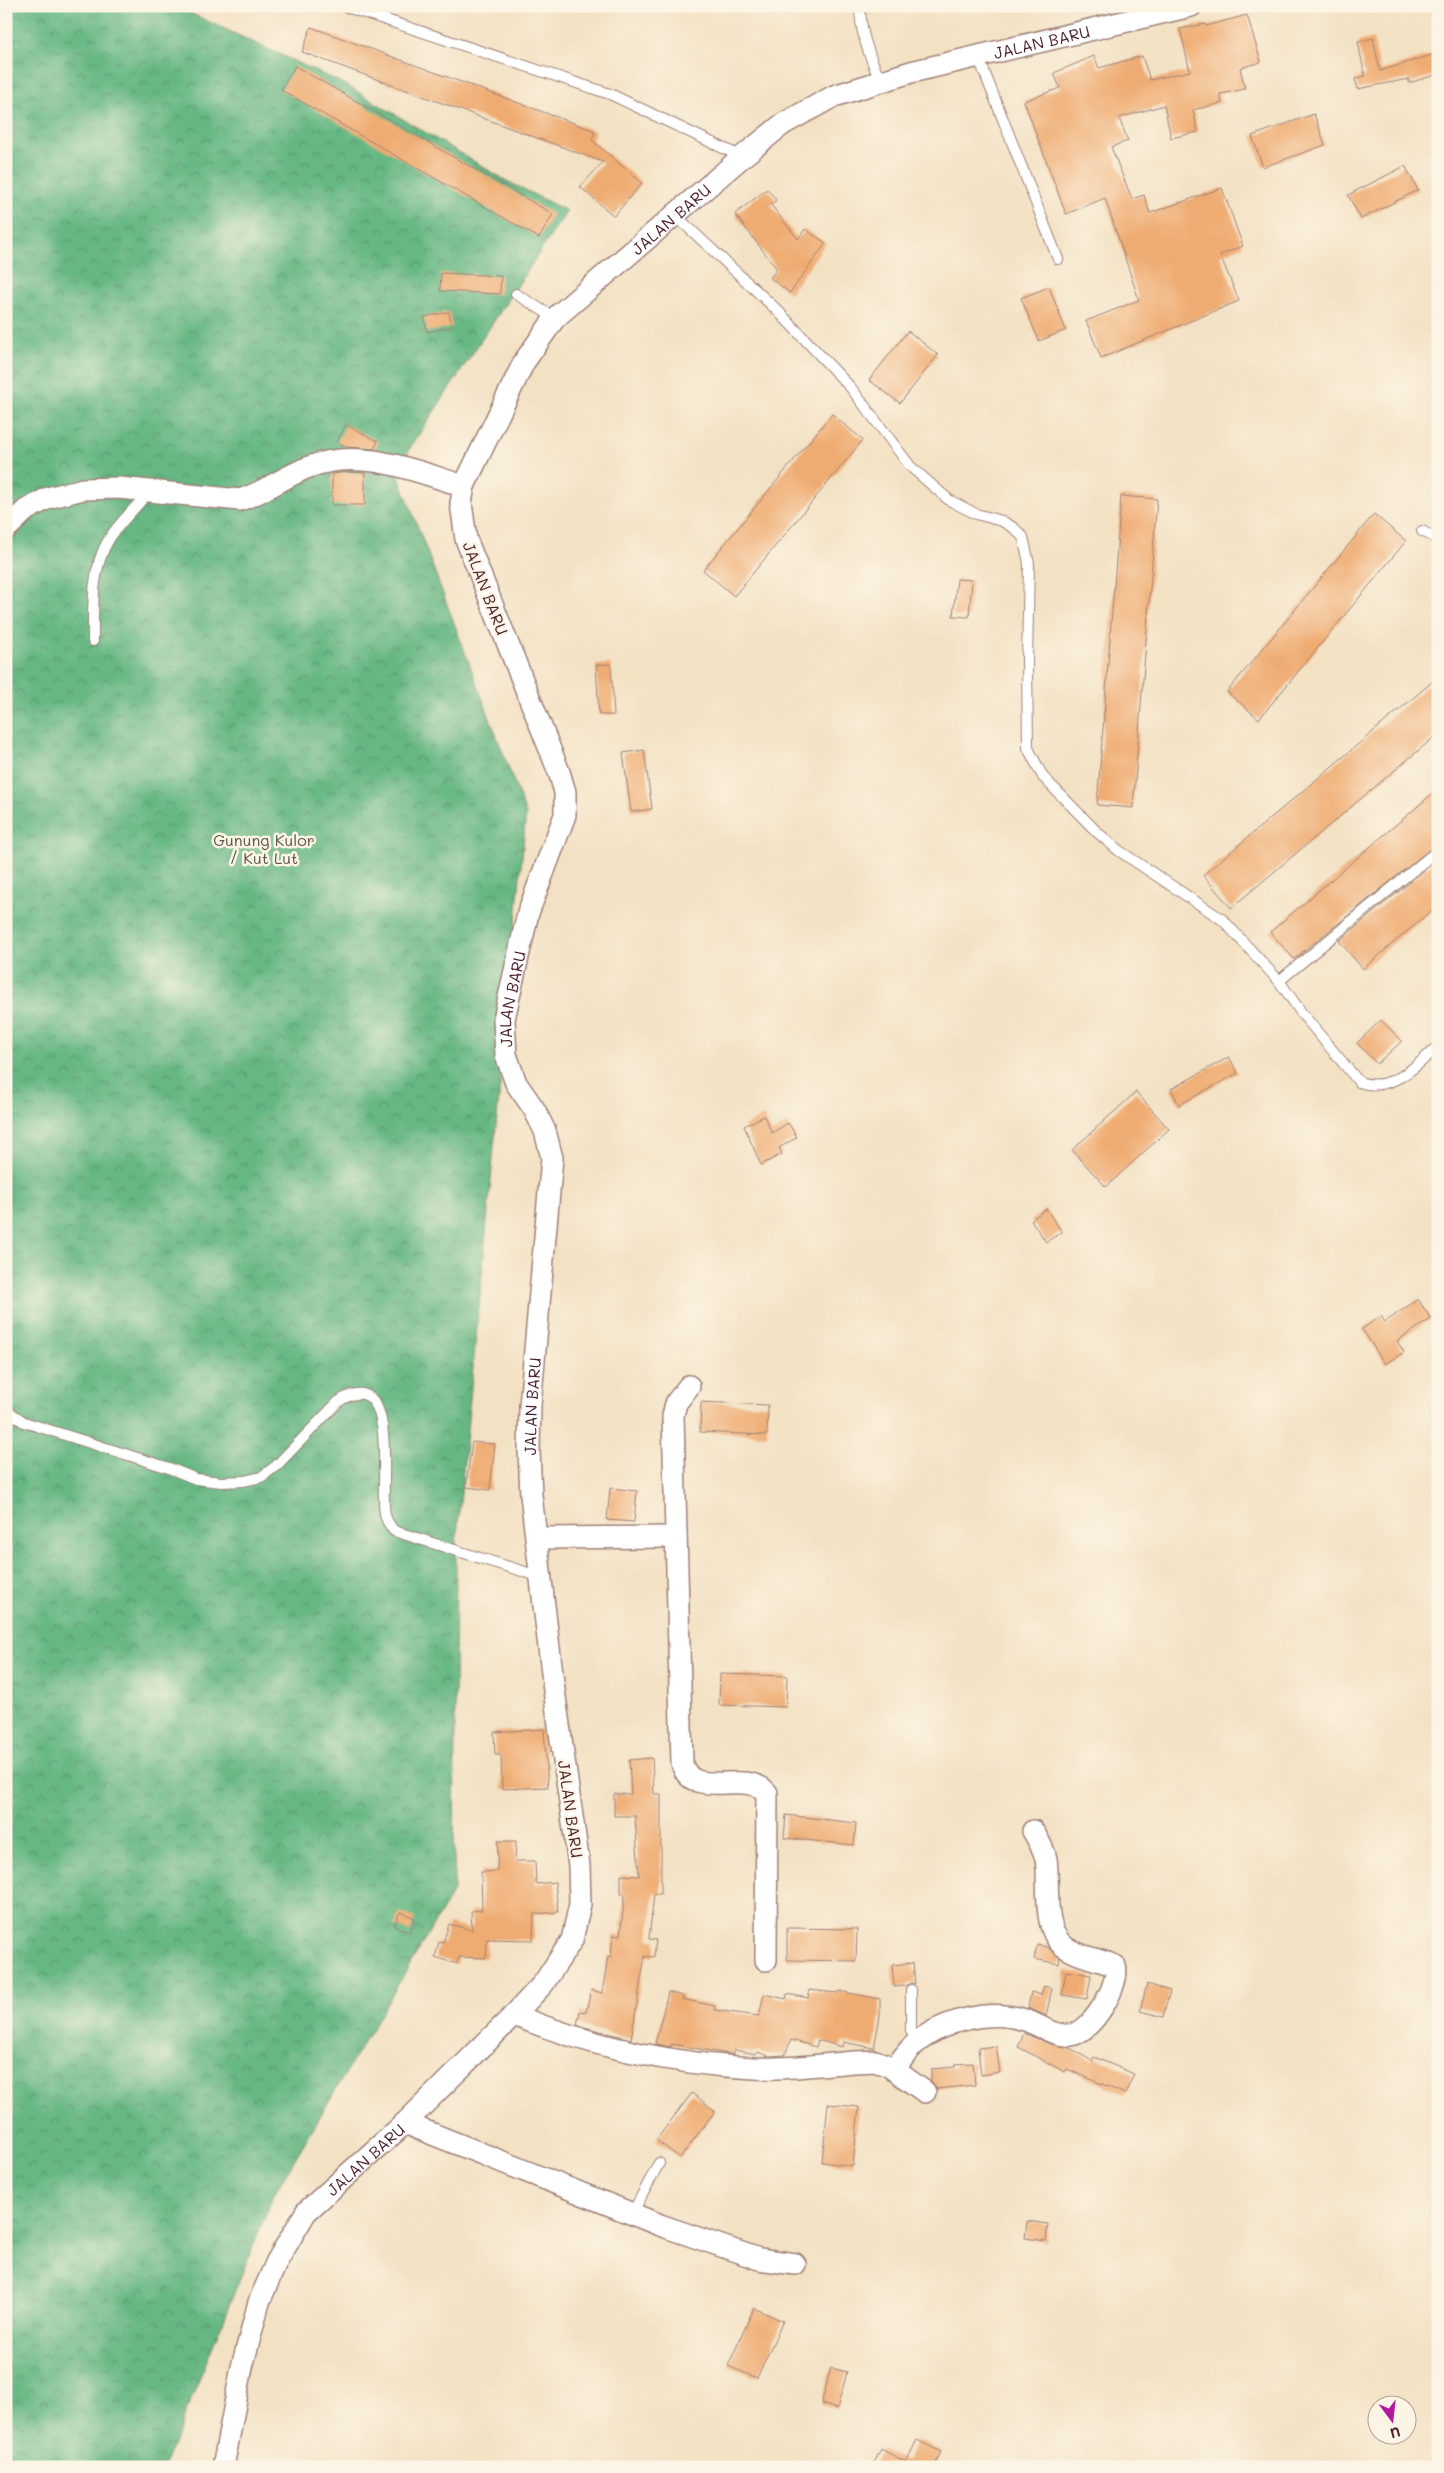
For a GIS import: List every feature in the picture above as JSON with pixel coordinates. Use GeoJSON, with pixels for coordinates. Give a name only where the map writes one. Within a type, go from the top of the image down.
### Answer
{"type":"FeatureCollection","features":[{"type":"Feature","properties":{"kind":"street","name":"JALAN BARU"},"geometry":{"type":"LineString","coordinates":[[223,2467],[247,2349],[259,2302],[277,2261],[306,2212],[405,2123],[543,1984],[564,1956],[572,1940],[580,1904],[576,1834],[554,1690],[529,1451],[530,1406],[552,1158],[545,1131],[534,1109],[516,1082],[506,1055],[504,1019],[528,913],[565,815],[565,792],[560,772],[466,539],[461,503],[464,486],[524,362],[555,318],[783,124],[834,96],[911,72],[1192,6]]}},
{"type":"Feature","properties":{"kind":"street"},"geometry":{"type":"LineString","coordinates":[[6,529],[26,510],[48,498],[83,489],[119,488],[240,500],[255,495],[307,467],[332,459],[375,460],[464,486]]}},
{"type":"Feature","properties":{"kind":"street"},"geometry":{"type":"LineString","coordinates":[[689,1386],[676,1403],[673,1416],[682,1763],[684,1773],[689,1778],[699,1782],[758,1785],[767,1793],[766,1960]]}},
{"type":"Feature","properties":{"kind":"street"},"geometry":{"type":"LineString","coordinates":[[537,1538],[676,1537]]}},
{"type":"Feature","properties":{"kind":"street"},"geometry":{"type":"LineString","coordinates":[[894,2070],[916,2043],[930,2033],[984,2016],[1011,2017],[1062,2036],[1074,2035],[1084,2030],[1113,1990],[1117,1972],[1115,1966],[1077,1954],[1063,1946],[1057,1937],[1049,1918],[1046,1858],[1033,1831]]}},
{"type":"Feature","properties":{"kind":"street"},"geometry":{"type":"LineString","coordinates":[[514,2015],[583,2042],[630,2053],[672,2059],[755,2068],[875,2061],[894,2070],[925,2092]]}},
{"type":"Feature","properties":{"kind":"street"},"geometry":{"type":"LineString","coordinates":[[405,2123],[632,2214],[759,2259],[795,2264]]}},
{"type":"Feature","properties":{"kind":"lane"},"geometry":{"type":"LineString","coordinates":[[344,6],[610,94],[742,157]]}},
{"type":"Feature","properties":{"kind":"lane"},"geometry":{"type":"LineString","coordinates":[[860,6],[860,24],[864,42],[880,81]]}},
{"type":"Feature","properties":{"kind":"lane"},"geometry":{"type":"LineString","coordinates":[[978,56],[1058,259]]}},
{"type":"Feature","properties":{"kind":"lane"},"geometry":{"type":"LineString","coordinates":[[676,216],[777,310],[851,388],[892,444],[922,476],[962,508],[1002,521],[1014,528],[1023,538],[1030,563],[1027,661],[1028,748],[1039,770],[1073,808],[1118,850],[1223,920],[1279,981],[1303,1015],[1360,1082],[1371,1086],[1398,1078],[1416,1066],[1438,1046]]}},
{"type":"Feature","properties":{"kind":"lane"},"geometry":{"type":"LineString","coordinates":[[516,294],[555,318]]}},
{"type":"Feature","properties":{"kind":"lane"},"geometry":{"type":"LineString","coordinates":[[93,642],[93,601],[100,565],[108,540],[149,491]]}},
{"type":"Feature","properties":{"kind":"lane"},"geometry":{"type":"LineString","coordinates":[[1422,531],[1438,539]]}},
{"type":"Feature","properties":{"kind":"lane"},"geometry":{"type":"LineString","coordinates":[[1279,981],[1438,850]]}},
{"type":"Feature","properties":{"kind":"lane"},"geometry":{"type":"LineString","coordinates":[[6,1410],[24,1422],[169,1468],[196,1479],[221,1482],[261,1477],[276,1466],[338,1402],[351,1394],[365,1393],[371,1397],[380,1413],[385,1439],[385,1517],[394,1531],[542,1577]]}},
{"type":"Feature","properties":{"kind":"lane"},"geometry":{"type":"LineString","coordinates":[[910,1990],[911,2030],[916,2043]]}},
{"type":"Feature","properties":{"kind":"lane"},"geometry":{"type":"LineString","coordinates":[[632,2214],[658,2163]]}},
{"type":"Feature","properties":{"kind":"green space","name":"Gunung Kulor / Kut Lut"},"geometry":{"type":"Polygon","coordinates":[[[23,6],[175,6],[346,85],[505,180],[567,211],[396,469],[526,814],[456,1545],[454,1890],[274,2194],[164,2467],[6,2467],[6,15],[23,6]]]}},
{"type":"Feature","properties":{"kind":"building"},"geometry":{"type":"Polygon","coordinates":[[[1247,15],[1261,62],[1240,68],[1245,89],[1220,94],[1222,103],[1193,110],[1198,132],[1171,138],[1164,105],[1119,118],[1128,141],[1111,147],[1132,199],[1144,195],[1150,213],[1222,188],[1243,246],[1220,255],[1239,301],[1101,358],[1086,321],[1139,300],[1105,198],[1066,214],[1024,101],[1060,88],[1054,73],[1094,56],[1099,68],[1142,56],[1150,80],[1190,71],[1180,29],[1205,24],[1206,26],[1247,15]]]}},
{"type":"Feature","properties":{"kind":"building"},"geometry":{"type":"Polygon","coordinates":[[[311,27],[595,131],[592,140],[642,183],[614,216],[580,187],[603,162],[302,52],[311,27]]]}},
{"type":"Feature","properties":{"kind":"building"},"geometry":{"type":"Polygon","coordinates":[[[1373,38],[1380,71],[1438,53],[1438,74],[1409,83],[1408,79],[1358,89],[1355,79],[1365,76],[1358,42],[1373,38]]]}},
{"type":"Feature","properties":{"kind":"building"},"geometry":{"type":"Polygon","coordinates":[[[295,66],[553,214],[539,238],[281,90],[295,66]]]}},
{"type":"Feature","properties":{"kind":"building"},"geometry":{"type":"Polygon","coordinates":[[[1314,114],[1325,145],[1263,167],[1252,136],[1314,114]]]}},
{"type":"Feature","properties":{"kind":"building"},"geometry":{"type":"Polygon","coordinates":[[[1405,166],[1418,190],[1361,219],[1348,195],[1405,166]]]}},
{"type":"Feature","properties":{"kind":"building"},"geometry":{"type":"Polygon","coordinates":[[[767,189],[776,200],[771,205],[798,239],[805,229],[826,243],[790,293],[770,278],[777,269],[735,214],[767,189]]]}},
{"type":"Feature","properties":{"kind":"building"},"geometry":{"type":"Polygon","coordinates":[[[441,273],[501,276],[500,294],[440,291],[441,273]]]}},
{"type":"Feature","properties":{"kind":"building"},"geometry":{"type":"Polygon","coordinates":[[[1049,287],[1066,330],[1039,341],[1021,298],[1049,287]]]}},
{"type":"Feature","properties":{"kind":"building"},"geometry":{"type":"Polygon","coordinates":[[[449,312],[452,327],[427,332],[424,317],[449,312]]]}},
{"type":"Feature","properties":{"kind":"building"},"geometry":{"type":"Polygon","coordinates":[[[908,331],[938,355],[900,403],[869,380],[908,331]]]}},
{"type":"Feature","properties":{"kind":"building"},"geometry":{"type":"Polygon","coordinates":[[[832,414],[863,440],[734,596],[703,570],[832,414]]]}},
{"type":"Feature","properties":{"kind":"building"},"geometry":{"type":"Polygon","coordinates":[[[346,425],[378,441],[374,449],[347,447],[337,442],[346,425]]]}},
{"type":"Feature","properties":{"kind":"building"},"geometry":{"type":"Polygon","coordinates":[[[348,472],[365,473],[365,505],[332,505],[332,474],[348,472]]]}},
{"type":"Feature","properties":{"kind":"building"},"geometry":{"type":"Polygon","coordinates":[[[1121,496],[1157,499],[1133,808],[1097,805],[1121,496]]]}},
{"type":"Feature","properties":{"kind":"building"},"geometry":{"type":"Polygon","coordinates":[[[1374,514],[1406,541],[1259,719],[1227,692],[1374,514]]]}},
{"type":"Feature","properties":{"kind":"building"},"geometry":{"type":"Polygon","coordinates":[[[957,579],[972,580],[969,617],[953,616],[957,579]]]}},
{"type":"Feature","properties":{"kind":"building"},"geometry":{"type":"Polygon","coordinates":[[[611,664],[614,715],[599,715],[596,665],[611,664]]]}},
{"type":"Feature","properties":{"kind":"building"},"geometry":{"type":"Polygon","coordinates":[[[1438,677],[1438,734],[1231,908],[1203,875],[1438,677]]]}},
{"type":"Feature","properties":{"kind":"building"},"geometry":{"type":"Polygon","coordinates":[[[644,750],[652,809],[631,812],[623,753],[644,750]]]}},
{"type":"Feature","properties":{"kind":"building"},"geometry":{"type":"Polygon","coordinates":[[[1438,789],[1438,843],[1294,959],[1270,932],[1438,789]]]}},
{"type":"Feature","properties":{"kind":"building"},"geometry":{"type":"Polygon","coordinates":[[[1438,859],[1438,905],[1363,969],[1339,941],[1438,859]]]}},
{"type":"Feature","properties":{"kind":"building"},"geometry":{"type":"Polygon","coordinates":[[[1381,1020],[1402,1041],[1377,1064],[1357,1043],[1381,1020]]]}},
{"type":"Feature","properties":{"kind":"building"},"geometry":{"type":"Polygon","coordinates":[[[1229,1057],[1238,1073],[1179,1105],[1171,1089],[1229,1057]]]}},
{"type":"Feature","properties":{"kind":"building"},"geometry":{"type":"Polygon","coordinates":[[[1136,1092],[1169,1129],[1106,1187],[1072,1150],[1136,1092]]]}},
{"type":"Feature","properties":{"kind":"building"},"geometry":{"type":"Polygon","coordinates":[[[764,1116],[772,1133],[788,1123],[797,1137],[779,1148],[782,1154],[761,1165],[744,1126],[764,1116]]]}},
{"type":"Feature","properties":{"kind":"building"},"geometry":{"type":"Polygon","coordinates":[[[1046,1209],[1062,1232],[1046,1242],[1031,1220],[1046,1209]]]}},
{"type":"Feature","properties":{"kind":"building"},"geometry":{"type":"Polygon","coordinates":[[[1418,1299],[1431,1319],[1397,1341],[1404,1352],[1385,1364],[1362,1329],[1381,1316],[1385,1322],[1418,1299]]]}},
{"type":"Feature","properties":{"kind":"building"},"geometry":{"type":"Polygon","coordinates":[[[701,1402],[768,1405],[767,1435],[700,1432],[701,1402]]]}},
{"type":"Feature","properties":{"kind":"building"},"geometry":{"type":"Polygon","coordinates":[[[472,1442],[495,1444],[490,1490],[466,1487],[472,1442]]]}},
{"type":"Feature","properties":{"kind":"building"},"geometry":{"type":"Polygon","coordinates":[[[610,1488],[637,1491],[634,1522],[607,1520],[610,1488]]]}},
{"type":"Feature","properties":{"kind":"building"},"geometry":{"type":"Polygon","coordinates":[[[720,1674],[787,1676],[786,1707],[719,1705],[720,1674]]]}},
{"type":"Feature","properties":{"kind":"building"},"geometry":{"type":"Polygon","coordinates":[[[544,1729],[548,1787],[502,1789],[501,1755],[495,1755],[494,1732],[544,1729]]]}},
{"type":"Feature","properties":{"kind":"building"},"geometry":{"type":"Polygon","coordinates":[[[652,1758],[654,1794],[661,1794],[661,1894],[654,1894],[649,1939],[656,1940],[654,1957],[645,1956],[631,2039],[577,2025],[580,2011],[586,2012],[591,1990],[602,1993],[608,1956],[611,1957],[613,1935],[620,1936],[625,1894],[621,1894],[621,1875],[639,1876],[635,1816],[614,1816],[614,1794],[631,1794],[629,1760],[652,1758]]]}},
{"type":"Feature","properties":{"kind":"building"},"geometry":{"type":"Polygon","coordinates":[[[786,1815],[856,1823],[854,1845],[784,1838],[786,1815]]]}},
{"type":"Feature","properties":{"kind":"building"},"geometry":{"type":"Polygon","coordinates":[[[498,1841],[516,1841],[515,1861],[535,1861],[536,1884],[555,1882],[558,1912],[534,1914],[533,1940],[487,1939],[486,1958],[459,1957],[457,1964],[435,1957],[439,1942],[443,1943],[449,1924],[472,1930],[471,1911],[482,1910],[481,1872],[497,1871],[498,1841]]]}},
{"type":"Feature","properties":{"kind":"building"},"geometry":{"type":"Polygon","coordinates":[[[400,1912],[415,1918],[410,1932],[394,1926],[400,1912]]]}},
{"type":"Feature","properties":{"kind":"building"},"geometry":{"type":"Polygon","coordinates":[[[787,1928],[857,1929],[856,1961],[787,1960],[787,1928]]]}},
{"type":"Feature","properties":{"kind":"building"},"geometry":{"type":"Polygon","coordinates":[[[1037,1945],[1047,1947],[1060,1958],[1059,1964],[1034,1959],[1037,1945]]]}},
{"type":"Feature","properties":{"kind":"building"},"geometry":{"type":"Polygon","coordinates":[[[913,1963],[915,1984],[911,1983],[905,1986],[894,1987],[892,1965],[913,1963]]]}},
{"type":"Feature","properties":{"kind":"building"},"geometry":{"type":"Polygon","coordinates":[[[1066,1971],[1091,1975],[1087,1999],[1062,1995],[1066,1971]]]}},
{"type":"Feature","properties":{"kind":"building"},"geometry":{"type":"Polygon","coordinates":[[[1147,1984],[1170,1991],[1163,2017],[1140,2011],[1147,1984]]]}},
{"type":"Feature","properties":{"kind":"building"},"geometry":{"type":"Polygon","coordinates":[[[1044,1986],[1052,1988],[1046,2016],[1028,2008],[1031,1992],[1041,1995],[1044,1986]]]}},
{"type":"Feature","properties":{"kind":"building"},"geometry":{"type":"Polygon","coordinates":[[[809,1990],[838,1993],[839,1991],[880,1999],[880,2016],[874,2048],[843,2042],[842,2047],[818,2040],[816,2047],[791,2040],[785,2055],[769,2056],[757,2052],[756,2054],[734,2050],[734,2054],[729,2054],[671,2044],[671,2047],[655,2044],[668,1992],[683,1996],[682,1999],[715,2006],[714,2010],[759,2016],[764,1994],[786,1999],[787,1994],[808,1998],[809,1990]]]}},
{"type":"Feature","properties":{"kind":"building"},"geometry":{"type":"Polygon","coordinates":[[[1024,2033],[1050,2044],[1070,2048],[1092,2061],[1094,2057],[1134,2074],[1125,2094],[1067,2069],[1065,2072],[1018,2047],[1024,2033]]]}},
{"type":"Feature","properties":{"kind":"building"},"geometry":{"type":"Polygon","coordinates":[[[996,2046],[1000,2072],[981,2075],[978,2048],[996,2046]]]}},
{"type":"Feature","properties":{"kind":"building"},"geometry":{"type":"Polygon","coordinates":[[[973,2063],[975,2085],[937,2089],[931,2081],[931,2069],[955,2067],[955,2064],[973,2063]]]}},
{"type":"Feature","properties":{"kind":"building"},"geometry":{"type":"Polygon","coordinates":[[[692,2093],[715,2111],[680,2158],[656,2140],[692,2093]]]}},
{"type":"Feature","properties":{"kind":"building"},"geometry":{"type":"Polygon","coordinates":[[[828,2104],[859,2107],[853,2166],[822,2162],[828,2104]]]}},
{"type":"Feature","properties":{"kind":"building"},"geometry":{"type":"Polygon","coordinates":[[[1027,2221],[1048,2224],[1046,2241],[1025,2238],[1027,2221]]]}},
{"type":"Feature","properties":{"kind":"building"},"geometry":{"type":"Polygon","coordinates":[[[754,2308],[783,2321],[757,2378],[728,2366],[754,2308]]]}},
{"type":"Feature","properties":{"kind":"building"},"geometry":{"type":"Polygon","coordinates":[[[831,2368],[847,2372],[837,2409],[821,2404],[831,2368]]]}},
{"type":"Feature","properties":{"kind":"building"},"geometry":{"type":"Polygon","coordinates":[[[917,2440],[941,2452],[934,2467],[872,2467],[881,2449],[906,2462],[917,2440]]]}}]}
